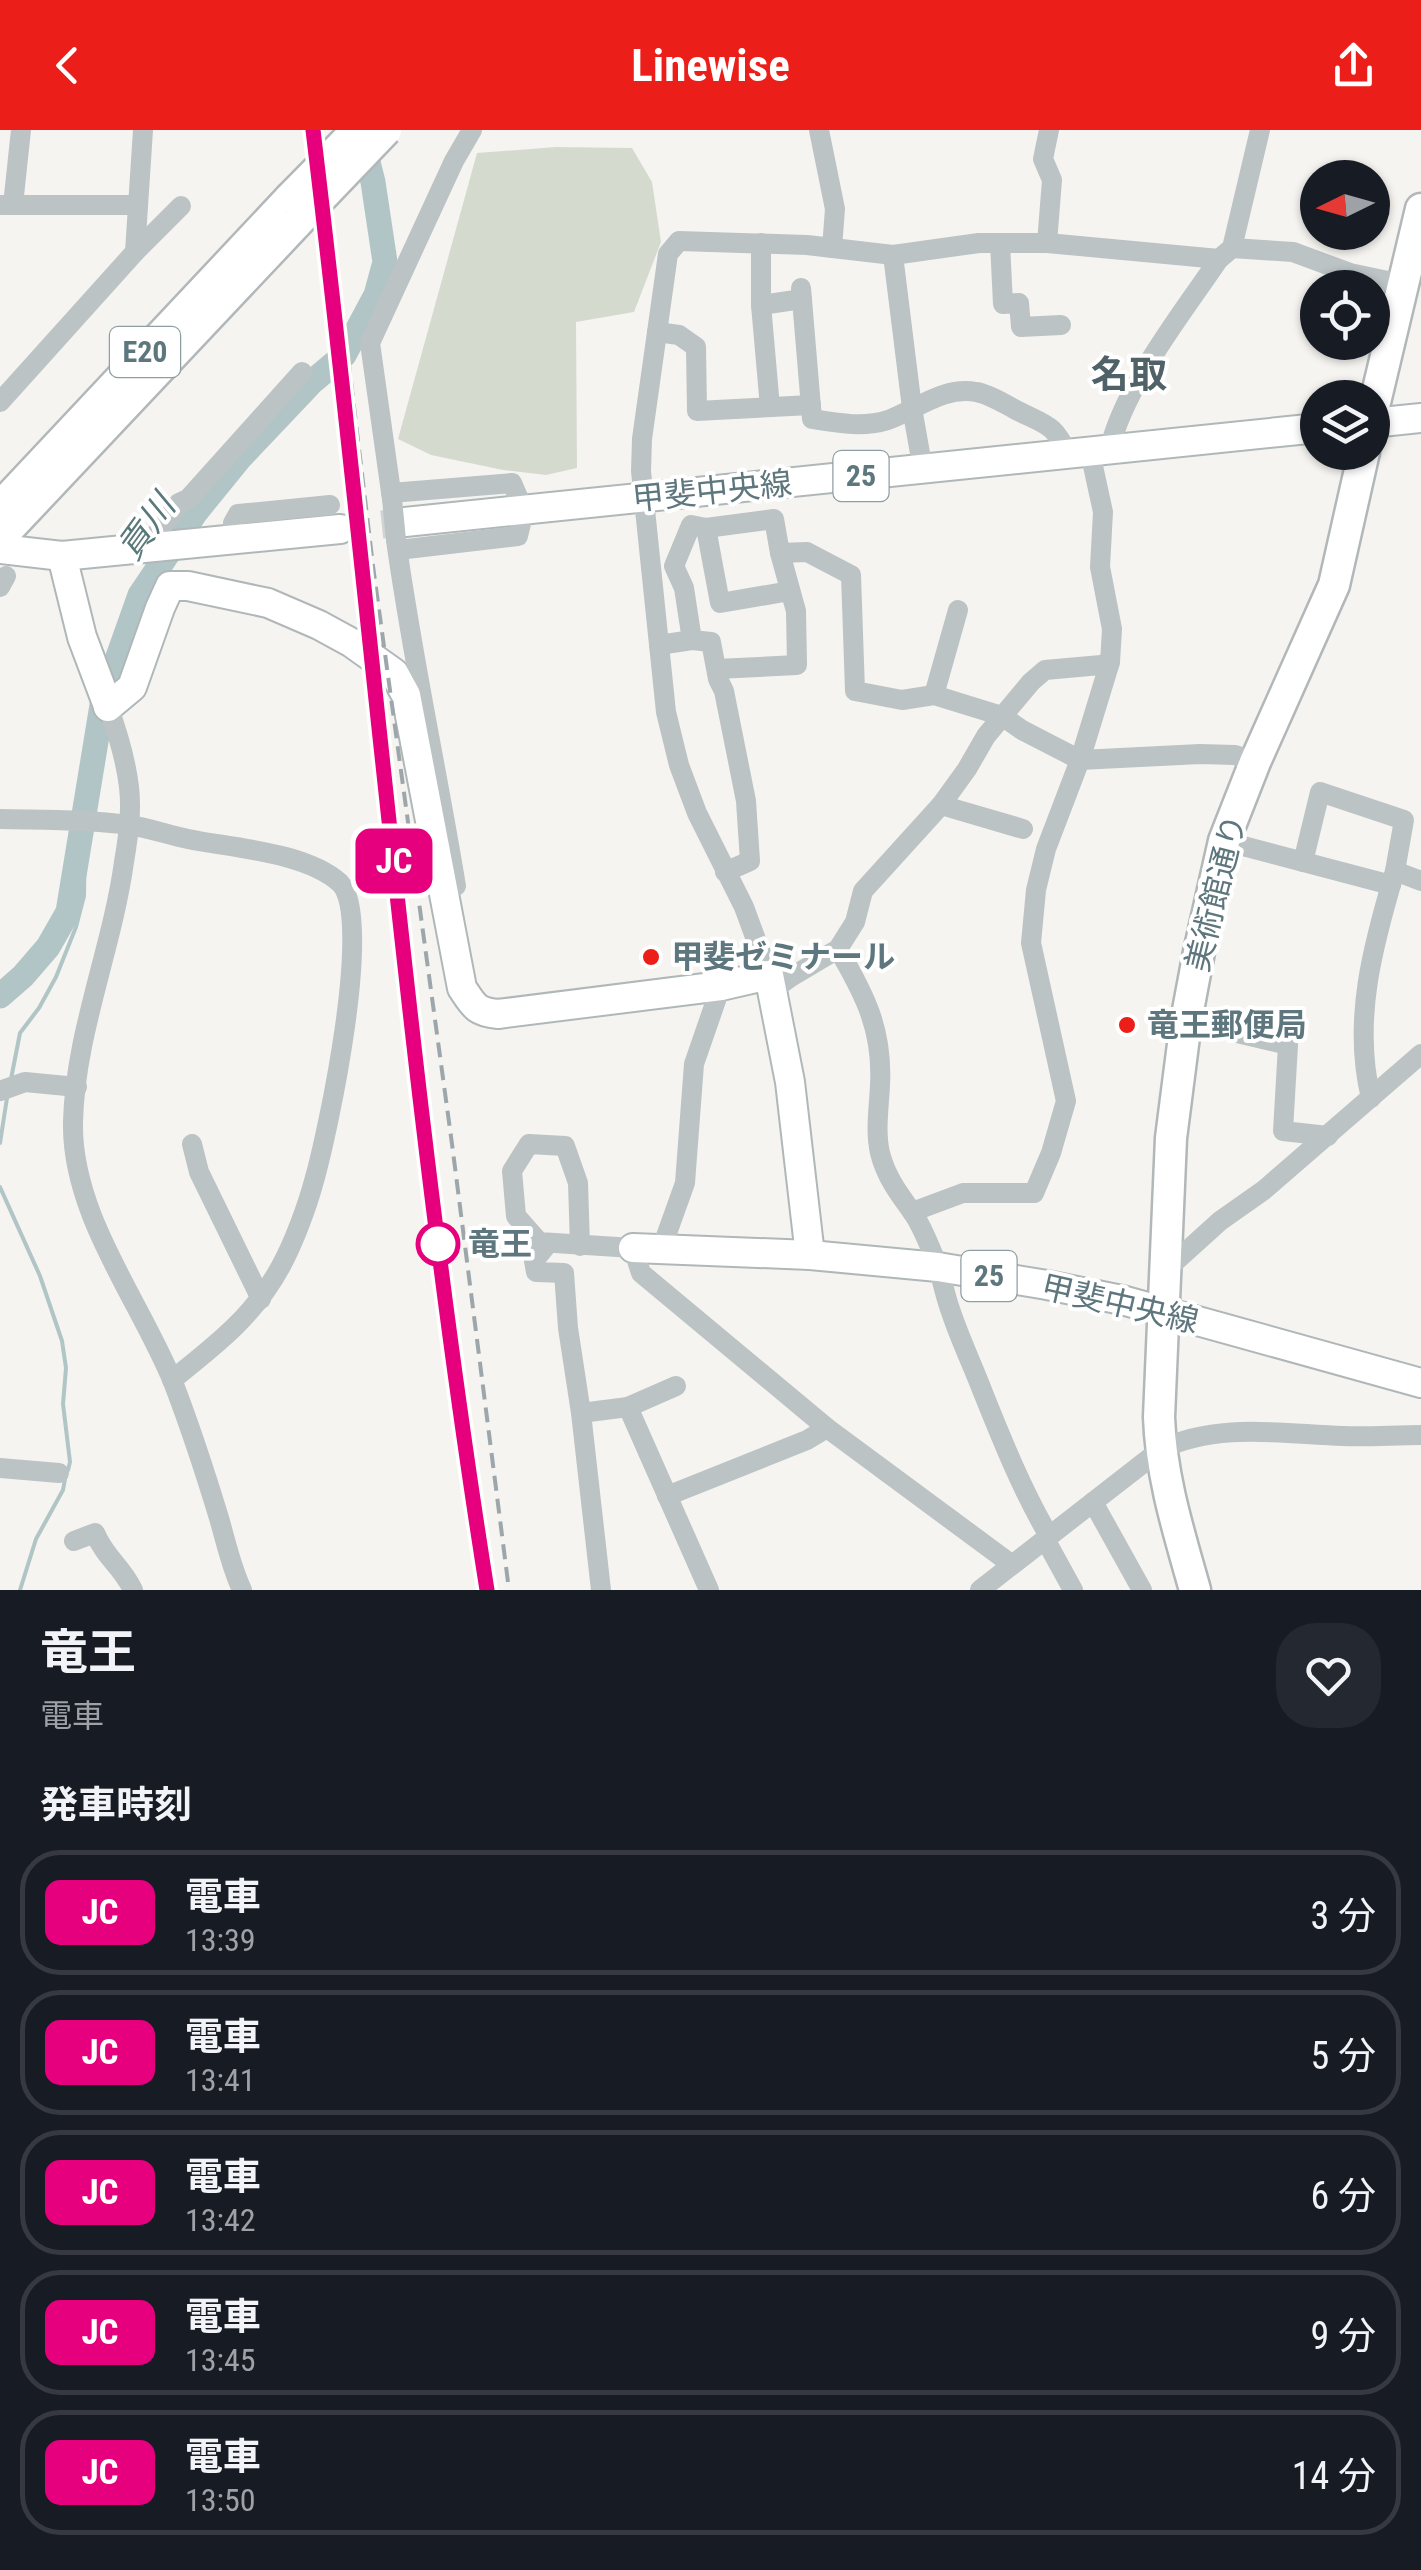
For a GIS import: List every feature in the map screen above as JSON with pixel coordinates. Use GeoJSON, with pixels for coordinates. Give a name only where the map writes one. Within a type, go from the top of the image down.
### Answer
{"type":"FeatureCollection","features":[{"type":"Feature","properties":{"kind":"highway","name":"E20"},"geometry":{"type":"LineString","coordinates":[[2,548],[294,210],[357,130]]}},
{"type":"Feature","properties":{"kind":"highway","name":"E20"},"geometry":{"type":"LineString","coordinates":[[294,210],[386,130]]}},
{"type":"Feature","properties":{"kind":"highway"},"geometry":{"type":"LineString","coordinates":[[1381,380],[1421,209]]}},
{"type":"Feature","properties":{"kind":"highway","name":"美術館通り"},"geometry":{"type":"LineString","coordinates":[[1195,1590],[1167,1488],[1159,1417],[1172,1138],[1186,1021],[1224,841],[1334,585],[1360,470]]}},
{"type":"Feature","properties":{"kind":"main road"},"geometry":{"type":"LineString","coordinates":[[1390,419],[1421,418]]}},
{"type":"Feature","properties":{"kind":"main road","name":"甲斐中央線"},"geometry":{"type":"LineString","coordinates":[[396,521],[1300,430]]}},
{"type":"Feature","properties":{"kind":"main road"},"geometry":{"type":"LineString","coordinates":[[2,548],[62,556],[230,540],[335,517]]}},
{"type":"Feature","properties":{"kind":"main road"},"geometry":{"type":"LineString","coordinates":[[62,556],[82,638],[108,707],[132,687],[170,586],[188,586],[268,603],[336,634],[394,672],[406,695],[462,988],[483,1012],[498,1014],[771,982],[790,1082],[810,1255]]}},
{"type":"Feature","properties":{"kind":"main road","name":"甲斐中央線"},"geometry":{"type":"LineString","coordinates":[[647,1249],[810,1255],[938,1268],[1047,1285],[1165,1312],[1421,1384]]}},
{"type":"Feature","properties":{"kind":"street"},"geometry":{"type":"LineString","coordinates":[[21,130],[6,205],[138,205]]}},
{"type":"Feature","properties":{"kind":"street"},"geometry":{"type":"LineString","coordinates":[[135,252],[144,130]]}},
{"type":"Feature","properties":{"kind":"street"},"geometry":{"type":"LineString","coordinates":[[443,889],[456,886],[370,343],[472,130]]}},
{"type":"Feature","properties":{"kind":"street"},"geometry":{"type":"LineString","coordinates":[[819,130],[835,209],[832,248]]}},
{"type":"Feature","properties":{"kind":"street"},"geometry":{"type":"LineString","coordinates":[[1047,243],[1052,180],[1043,159],[1048,130]]}},
{"type":"Feature","properties":{"kind":"street"},"geometry":{"type":"LineString","coordinates":[[1090,453],[1114,429],[1153,355],[1226,253],[1260,130]]}},
{"type":"Feature","properties":{"kind":"street"},"geometry":{"type":"LineString","coordinates":[[0,402],[181,206]]}},
{"type":"Feature","properties":{"kind":"street"},"geometry":{"type":"LineString","coordinates":[[761,243],[760,305],[770,407]]}},
{"type":"Feature","properties":{"kind":"street"},"geometry":{"type":"LineString","coordinates":[[1110,662],[1045,670],[1031,682],[986,736],[941,805],[863,890],[855,922],[838,949],[790,977],[771,982],[744,907],[697,813],[679,766],[666,712],[641,470],[668,254],[674,244],[807,244],[893,255],[979,243],[1293,252],[1350,273],[1402,284]]}},
{"type":"Feature","properties":{"kind":"street"},"geometry":{"type":"LineString","coordinates":[[1000,243],[1003,304],[1019,303],[1021,327],[1061,325]]}},
{"type":"Feature","properties":{"kind":"street"},"geometry":{"type":"LineString","coordinates":[[893,255],[923,470]]}},
{"type":"Feature","properties":{"kind":"street"},"geometry":{"type":"LineString","coordinates":[[760,305],[802,294],[812,418],[871,424],[958,392],[978,392],[1055,429],[1090,453],[1102,512],[1100,566],[1112,630],[1110,662],[1080,760],[1046,848],[1036,890],[1032,942],[1066,1101],[1034,1193],[963,1194],[912,1212]]}},
{"type":"Feature","properties":{"kind":"street"},"geometry":{"type":"LineString","coordinates":[[657,332],[679,335],[696,347],[697,411],[810,405]]}},
{"type":"Feature","properties":{"kind":"street"},"geometry":{"type":"LineString","coordinates":[[147,548],[179,503],[188,500],[302,372]]}},
{"type":"Feature","properties":{"kind":"street"},"geometry":{"type":"LineString","coordinates":[[692,640],[684,588],[674,566],[691,525],[706,528],[774,519],[796,611],[797,665],[717,670]]}},
{"type":"Feature","properties":{"kind":"street"},"geometry":{"type":"LineString","coordinates":[[706,528],[720,604],[790,591]]}},
{"type":"Feature","properties":{"kind":"street"},"geometry":{"type":"LineString","coordinates":[[780,553],[807,552],[851,576],[854,691],[902,700],[934,694],[1002,716],[1080,760],[1200,754],[1235,755],[1255,762]]}},
{"type":"Feature","properties":{"kind":"street"},"geometry":{"type":"LineString","coordinates":[[934,694],[958,610]]}},
{"type":"Feature","properties":{"kind":"street"},"geometry":{"type":"LineString","coordinates":[[659,645],[692,640],[711,642],[746,802],[750,861],[725,872]]}},
{"type":"Feature","properties":{"kind":"street"},"geometry":{"type":"LineString","coordinates":[[108,707],[129,786],[130,825],[119,901],[88,1022],[77,1087],[73,1122],[76,1160],[94,1220],[172,1380],[242,1590]]}},
{"type":"Feature","properties":{"kind":"street"},"geometry":{"type":"LineString","coordinates":[[1303,862],[1320,792],[1404,820],[1366,986],[1364,1044],[1371,1098]]}},
{"type":"Feature","properties":{"kind":"street"},"geometry":{"type":"LineString","coordinates":[[941,805],[1023,829]]}},
{"type":"Feature","properties":{"kind":"street"},"geometry":{"type":"LineString","coordinates":[[0,819],[130,825],[286,858],[329,874],[344,888],[352,918],[352,979],[326,1133],[313,1185],[284,1262],[262,1299],[231,1332],[172,1380]]}},
{"type":"Feature","properties":{"kind":"street"},"geometry":{"type":"LineString","coordinates":[[1224,841],[1303,862],[1421,880]]}},
{"type":"Feature","properties":{"kind":"street"},"geometry":{"type":"LineString","coordinates":[[838,949],[862,991],[879,1039],[880,1152],[892,1184],[912,1212],[938,1268],[950,1311],[996,1424],[1073,1590]]}},
{"type":"Feature","properties":{"kind":"street"},"geometry":{"type":"LineString","coordinates":[[721,986],[694,1064],[685,1184],[647,1249],[634,1258],[641,1273],[827,1428],[1011,1564]]}},
{"type":"Feature","properties":{"kind":"street"},"geometry":{"type":"LineString","coordinates":[[1186,1021],[1288,1045],[1283,1131],[1328,1136]]}},
{"type":"Feature","properties":{"kind":"street"},"geometry":{"type":"LineString","coordinates":[[1166,1269],[1421,1054]]}},
{"type":"Feature","properties":{"kind":"street"},"geometry":{"type":"LineString","coordinates":[[10,1088],[25,1082],[77,1087]]}},
{"type":"Feature","properties":{"kind":"street"},"geometry":{"type":"LineString","coordinates":[[192,1144],[199,1172],[262,1299]]}},
{"type":"Feature","properties":{"kind":"street"},"geometry":{"type":"LineString","coordinates":[[601,1590],[564,1273],[536,1272],[534,1262],[563,1246],[578,1183],[566,1146],[530,1144],[512,1170],[516,1216],[539,1242],[563,1246],[647,1249]]}},
{"type":"Feature","properties":{"kind":"street"},"geometry":{"type":"LineString","coordinates":[[581,1413],[628,1407],[676,1386]]}},
{"type":"Feature","properties":{"kind":"street"},"geometry":{"type":"LineString","coordinates":[[628,1407],[709,1590]]}},
{"type":"Feature","properties":{"kind":"street"},"geometry":{"type":"LineString","coordinates":[[667,1496],[807,1440],[827,1428]]}},
{"type":"Feature","properties":{"kind":"street"},"geometry":{"type":"LineString","coordinates":[[980,1590],[1160,1450],[1175,1443],[1238,1430],[1347,1436],[1421,1435]]}},
{"type":"Feature","properties":{"kind":"street"},"geometry":{"type":"LineString","coordinates":[[0,1468],[59,1474]]}},
{"type":"Feature","properties":{"kind":"street"},"geometry":{"type":"LineString","coordinates":[[1093,1502],[1142,1590]]}},
{"type":"Feature","properties":{"kind":"street"},"geometry":{"type":"LineString","coordinates":[[74,1541],[96,1533],[104,1554],[124,1571],[133,1590]]}},
{"type":"Feature","properties":{"kind":"shaded area"},"geometry":{"type":"Polygon","coordinates":[[[556,147],[632,148],[652,182],[661,242],[634,312],[576,322],[577,468],[546,475],[431,455],[398,439],[477,153],[556,147]]]}},
{"type":"Feature","properties":{"kind":"waterway","name":"貢川"},"geometry":{"type":"LineString","coordinates":[[0,996],[48,947],[68,912],[103,699],[140,595],[196,512],[239,459],[312,382],[344,355],[376,295],[385,262],[362,138]]}},
{"type":"Feature","properties":{"kind":"waterway"},"geometry":{"type":"LineString","coordinates":[[11,1079],[20,1033],[56,977],[76,927],[84,896],[85,830]]}},
{"type":"Feature","properties":{"kind":"waterway"},"geometry":{"type":"LineString","coordinates":[[0,1143],[7,1098]]}},
{"type":"Feature","properties":{"kind":"waterway"},"geometry":{"type":"LineString","coordinates":[[0,1187],[40,1276],[62,1341],[68,1470]]}},
{"type":"Feature","properties":{"kind":"waterway"},"geometry":{"type":"LineString","coordinates":[[20,1590],[36,1539],[65,1479]]}},
{"type":"Feature","properties":{"kind":"tunnel"},"geometry":{"type":"LineString","coordinates":[[340,529],[405,522]]}},
{"type":"Feature","properties":{"kind":"railway"},"geometry":{"type":"LineString","coordinates":[[321,130],[373,566],[509,1590]]}},
{"type":"Feature","properties":{"kind":"railway"},"geometry":{"type":"LineString","coordinates":[[382,736],[429,1164],[487,1590]]}},
{"type":"Feature","properties":{"kind":"train","name":"JC"},"geometry":{"type":"LineString","coordinates":[[313,130],[426,1150],[487,1590]]}},
{"type":"Feature","properties":{"kind":"place","name":"甲斐ゼミナール"},"geometry":{"type":"Point","coordinates":[651,957]}},
{"type":"Feature","properties":{"kind":"place","name":"竜王郵便局"},"geometry":{"type":"Point","coordinates":[1127,1025]}},
{"type":"Feature","properties":{"kind":"place","name":"竜王"},"geometry":{"type":"Point","coordinates":[438,1244]}},
{"type":"Feature","properties":{"kind":"district","name":"名取"},"geometry":{"type":"Point","coordinates":[1129,375]}}]}
